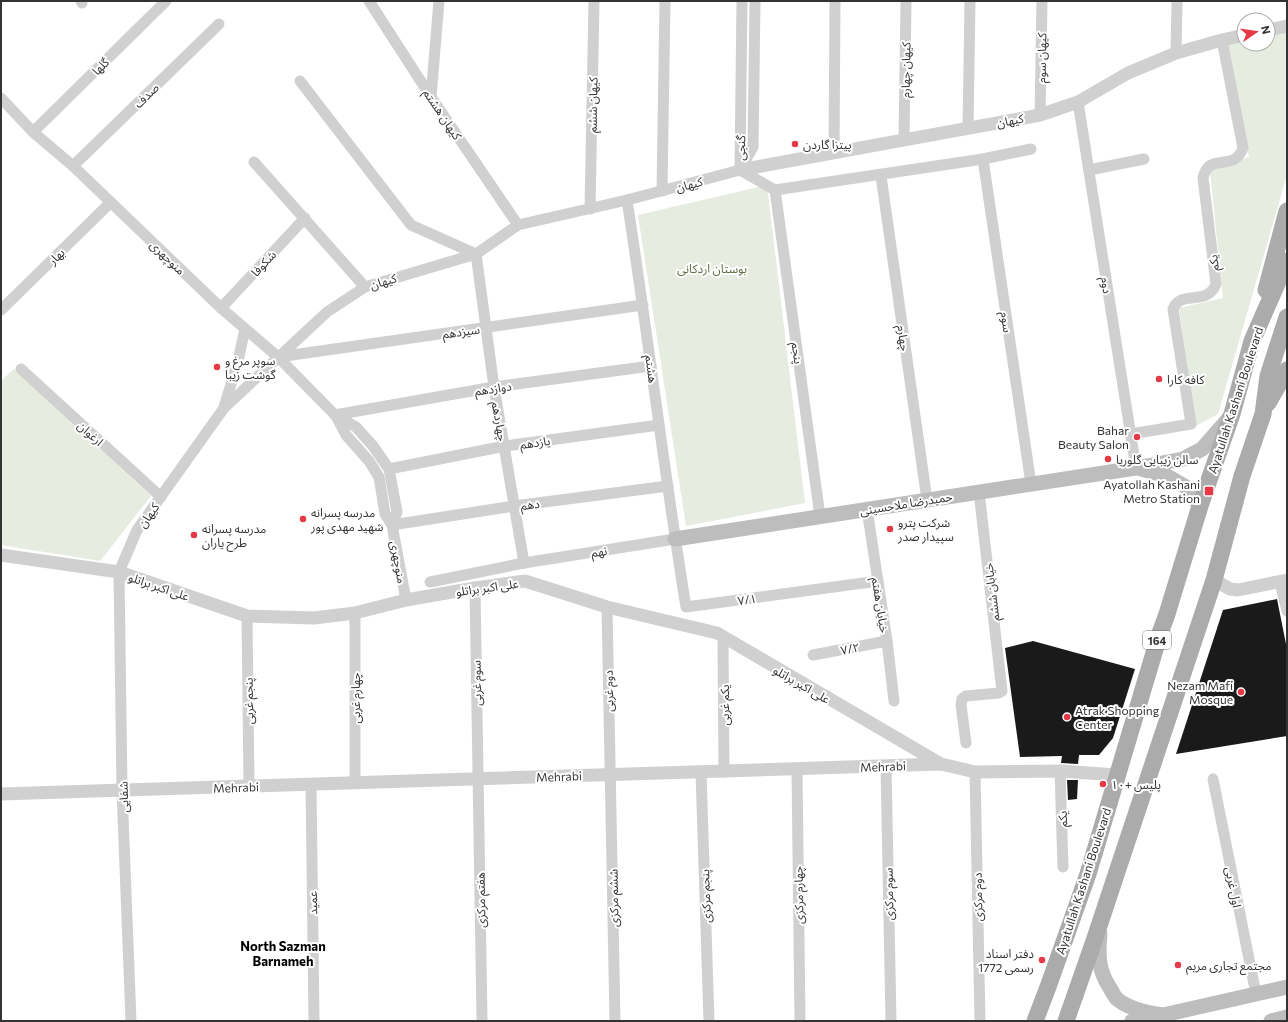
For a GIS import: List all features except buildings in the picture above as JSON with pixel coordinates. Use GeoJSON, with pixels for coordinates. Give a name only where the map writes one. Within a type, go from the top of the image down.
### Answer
{"type":"FeatureCollection","features":[{"type":"Feature","properties":{"kind":"main road"},"geometry":{"type":"LineString","coordinates":[[1252,341],[1287,211]]}},
{"type":"Feature","properties":{"kind":"main road","name":"Ayatullah Kashani Boulevard"},"geometry":{"type":"LineString","coordinates":[[1035,1021],[1088,874],[1159,636],[1200,506],[1232,414],[1252,341],[1287,261]]}},
{"type":"Feature","properties":{"kind":"main road","name":"Ayatullah Kashani Boulevard"},"geometry":{"type":"LineString","coordinates":[[1066,1021],[1214,580],[1242,476],[1263,414],[1268,376],[1287,317]]}},
{"type":"Feature","properties":{"kind":"main road"},"geometry":{"type":"LineString","coordinates":[[1263,414],[1287,370]]}},
{"type":"Feature","properties":{"kind":"main road","name":"حمیدرضا ملاحسینی"},"geometry":{"type":"LineString","coordinates":[[675,539],[1183,460],[1202,449],[1232,414]]}},
{"type":"Feature","properties":{"kind":"main road"},"geometry":{"type":"LineString","coordinates":[[1136,468],[1167,476],[1186,487],[1200,506]]}},
{"type":"Feature","properties":{"kind":"main road"},"geometry":{"type":"LineString","coordinates":[[1110,893],[1101,931],[1098,955],[1102,973],[1116,998],[1147,1013],[1163,1016]]}},
{"type":"Feature","properties":{"kind":"main road"},"geometry":{"type":"LineString","coordinates":[[1132,1021],[1163,1016],[1287,987]]}},
{"type":"Feature","properties":{"kind":"main road"},"geometry":{"type":"LineString","coordinates":[[1271,1021],[1287,1018]]}},
{"type":"Feature","properties":{"kind":"street","name":"گلها"},"geometry":{"type":"LineString","coordinates":[[34,132],[166,1]]}},
{"type":"Feature","properties":{"kind":"street","name":"کیهان هشتم"},"geometry":{"type":"LineString","coordinates":[[369,1],[431,97],[518,225]]}},
{"type":"Feature","properties":{"kind":"street"},"geometry":{"type":"LineString","coordinates":[[431,97],[439,1]]}},
{"type":"Feature","properties":{"kind":"street","name":"کیهان ششم"},"geometry":{"type":"LineString","coordinates":[[590,209],[594,1]]}},
{"type":"Feature","properties":{"kind":"street"},"geometry":{"type":"LineString","coordinates":[[662,191],[665,1]]}},
{"type":"Feature","properties":{"kind":"street","name":"گنجی"},"geometry":{"type":"LineString","coordinates":[[740,170],[742,1]]}},
{"type":"Feature","properties":{"kind":"street","name":"گنجی"},"geometry":{"type":"LineString","coordinates":[[740,170],[753,147],[755,1]]}},
{"type":"Feature","properties":{"kind":"street"},"geometry":{"type":"LineString","coordinates":[[834,153],[835,1]]}},
{"type":"Feature","properties":{"kind":"street","name":"کیهان چهارم"},"geometry":{"type":"LineString","coordinates":[[904,140],[906,1]]}},
{"type":"Feature","properties":{"kind":"street"},"geometry":{"type":"LineString","coordinates":[[968,128],[970,1]]}},
{"type":"Feature","properties":{"kind":"street","name":"کیهان سوم"},"geometry":{"type":"LineString","coordinates":[[1040,115],[1042,1]]}},
{"type":"Feature","properties":{"kind":"street"},"geometry":{"type":"LineString","coordinates":[[1176,53],[1177,1]]}},
{"type":"Feature","properties":{"kind":"street","name":"صدف"},"geometry":{"type":"LineString","coordinates":[[73,166],[219,24]]}},
{"type":"Feature","properties":{"kind":"street"},"geometry":{"type":"LineString","coordinates":[[1276,28],[1287,26]]}},
{"type":"Feature","properties":{"kind":"street","name":"کیهان"},"geometry":{"type":"LineString","coordinates":[[119,572],[137,530],[224,408],[326,312],[365,286],[476,254],[518,225],[627,200],[740,170],[1040,115],[1078,102],[1128,72],[1176,53],[1236,37]]}},
{"type":"Feature","properties":{"kind":"street","name":"یکم"},"geometry":{"type":"LineString","coordinates":[[1131,434],[1191,424],[1173,309],[1175,303],[1181,300],[1206,296],[1213,292],[1216,284],[1203,178],[1205,170],[1211,164],[1234,160],[1240,156],[1243,148],[1222,40]]}},
{"type":"Feature","properties":{"kind":"street"},"geometry":{"type":"LineString","coordinates":[[300,81],[411,226],[476,254]]}},
{"type":"Feature","properties":{"kind":"street","name":"منوچهری"},"geometry":{"type":"LineString","coordinates":[[1,98],[34,132],[73,166],[221,308],[278,357],[335,415],[346,435],[369,461],[378,477],[385,514],[392,525],[406,600]]}},
{"type":"Feature","properties":{"kind":"street","name":"دوم"},"geometry":{"type":"LineString","coordinates":[[1078,102],[1136,468]]}},
{"type":"Feature","properties":{"kind":"street"},"geometry":{"type":"LineString","coordinates":[[740,170],[775,190],[880,176],[983,159],[1031,149]]}},
{"type":"Feature","properties":{"kind":"street","name":"سوم"},"geometry":{"type":"LineString","coordinates":[[983,159],[1031,484]]}},
{"type":"Feature","properties":{"kind":"street"},"geometry":{"type":"LineString","coordinates":[[1089,170],[1144,159]]}},
{"type":"Feature","properties":{"kind":"street"},"geometry":{"type":"LineString","coordinates":[[254,162],[365,286]]}},
{"type":"Feature","properties":{"kind":"street","name":"چهارم"},"geometry":{"type":"LineString","coordinates":[[880,176],[927,500]]}},
{"type":"Feature","properties":{"kind":"street","name":"پنجم"},"geometry":{"type":"LineString","coordinates":[[775,190],[820,516]]}},
{"type":"Feature","properties":{"kind":"street","name":"هشتم"},"geometry":{"type":"LineString","coordinates":[[627,200],[675,539]]}},
{"type":"Feature","properties":{"kind":"street","name":"بهار"},"geometry":{"type":"LineString","coordinates":[[1,310],[111,202]]}},
{"type":"Feature","properties":{"kind":"street","name":"شکوفا"},"geometry":{"type":"LineString","coordinates":[[221,308],[305,218]]}},
{"type":"Feature","properties":{"kind":"street","name":"چهاردهم"},"geometry":{"type":"LineString","coordinates":[[476,254],[494,387],[524,563]]}},
{"type":"Feature","properties":{"kind":"street","name":"سیزدهم"},"geometry":{"type":"LineString","coordinates":[[278,357],[643,305]]}},
{"type":"Feature","properties":{"kind":"street"},"geometry":{"type":"LineString","coordinates":[[224,408],[238,361],[245,328]]}},
{"type":"Feature","properties":{"kind":"street","name":"دوازدهم"},"geometry":{"type":"LineString","coordinates":[[335,415],[494,387],[651,366]]}},
{"type":"Feature","properties":{"kind":"street","name":"ارغوان"},"geometry":{"type":"LineString","coordinates":[[21,369],[161,497]]}},
{"type":"Feature","properties":{"kind":"street","name":"منوچهری"},"geometry":{"type":"LineString","coordinates":[[335,415],[356,427],[374,446],[389,469],[397,512],[392,525]]}},
{"type":"Feature","properties":{"kind":"street","name":"یازدهم"},"geometry":{"type":"LineString","coordinates":[[389,469],[505,446],[659,424]]}},
{"type":"Feature","properties":{"kind":"street","name":"دهم"},"geometry":{"type":"LineString","coordinates":[[392,525],[514,506],[668,486]]}},
{"type":"Feature","properties":{"kind":"street","name":"خیابان ششم"},"geometry":{"type":"LineString","coordinates":[[966,743],[961,704],[962,699],[966,696],[999,693],[1002,691],[979,492]]}},
{"type":"Feature","properties":{"kind":"street","name":"خیابان هفتم"},"geometry":{"type":"LineString","coordinates":[[866,509],[887,641],[894,701]]}},
{"type":"Feature","properties":{"kind":"street","name":"نهم"},"geometry":{"type":"LineString","coordinates":[[430,582],[524,563],[675,539]]}},
{"type":"Feature","properties":{"kind":"street","name":"۷/۱"},"geometry":{"type":"LineString","coordinates":[[675,539],[686,607],[878,581]]}},
{"type":"Feature","properties":{"kind":"street","name":"علی اکبر براتلو"},"geometry":{"type":"LineString","coordinates":[[1,555],[119,572],[247,616],[314,618],[355,613],[406,600],[525,581],[607,607],[717,634],[941,764]]}},
{"type":"Feature","properties":{"kind":"street","name":"شفایی"},"geometry":{"type":"LineString","coordinates":[[119,572],[122,790],[131,1021]]}},
{"type":"Feature","properties":{"kind":"street"},"geometry":{"type":"LineString","coordinates":[[1214,580],[1230,589],[1238,590],[1284,581],[1287,612]]}},
{"type":"Feature","properties":{"kind":"street","name":"سوم غربی"},"geometry":{"type":"LineString","coordinates":[[475,588],[478,779]]}},
{"type":"Feature","properties":{"kind":"street","name":"دوم غربی"},"geometry":{"type":"LineString","coordinates":[[607,607],[610,775]]}},
{"type":"Feature","properties":{"kind":"street","name":"چهارم غربی"},"geometry":{"type":"LineString","coordinates":[[355,613],[355,783]]}},
{"type":"Feature","properties":{"kind":"street","name":"پنجم غربی"},"geometry":{"type":"LineString","coordinates":[[247,616],[249,786]]}},
{"type":"Feature","properties":{"kind":"street","name":"یکم غربی"},"geometry":{"type":"LineString","coordinates":[[723,637],[724,772]]}},
{"type":"Feature","properties":{"kind":"street","name":"۷/۲"},"geometry":{"type":"LineString","coordinates":[[813,655],[887,641]]}},
{"type":"Feature","properties":{"kind":"street","name":"Mehrabi"},"geometry":{"type":"LineString","coordinates":[[1,794],[941,764],[975,772],[1060,771],[1117,775]]}},
{"type":"Feature","properties":{"kind":"street","name":"سوم مرکزی"},"geometry":{"type":"LineString","coordinates":[[886,766],[891,1021]]}},
{"type":"Feature","properties":{"kind":"street","name":"چهارم مرکزی"},"geometry":{"type":"LineString","coordinates":[[797,769],[800,1021]]}},
{"type":"Feature","properties":{"kind":"street","name":"یکم"},"geometry":{"type":"LineString","coordinates":[[1060,771],[1063,867]]}},
{"type":"Feature","properties":{"kind":"street","name":"پنجم مرکزی"},"geometry":{"type":"LineString","coordinates":[[701,772],[709,1021]]}},
{"type":"Feature","properties":{"kind":"street","name":"دوم مرکزی"},"geometry":{"type":"LineString","coordinates":[[975,772],[980,1021]]}},
{"type":"Feature","properties":{"kind":"street","name":"ششم مرکزی"},"geometry":{"type":"LineString","coordinates":[[610,775],[615,1021]]}},
{"type":"Feature","properties":{"kind":"street","name":"هفتم مرکزی"},"geometry":{"type":"LineString","coordinates":[[478,779],[482,1021]]}},
{"type":"Feature","properties":{"kind":"street","name":"اول غربی"},"geometry":{"type":"LineString","coordinates":[[1213,779],[1256,994]]}},
{"type":"Feature","properties":{"kind":"street","name":"عمید"},"geometry":{"type":"LineString","coordinates":[[310,784],[314,1021]]}},
{"type":"Feature","properties":{"kind":"green space"},"geometry":{"type":"Polygon","coordinates":[[[1287,30],[1287,175],[1218,414],[1196,426],[1179,308],[1223,298],[1210,171],[1249,157],[1228,42],[1236,40],[1236,52],[1276,52],[1276,32],[1287,30]]]}},
{"type":"Feature","properties":{"kind":"green space","name":"بوستان اردکانی"},"geometry":{"type":"Polygon","coordinates":[[[767,185],[805,503],[686,526],[638,215],[767,185]]]}},
{"type":"Feature","properties":{"kind":"green space"},"geometry":{"type":"Polygon","coordinates":[[[14,369],[151,496],[100,561],[1,545],[1,381],[14,369]]]}},
{"type":"Feature","properties":{"kind":"place","name":"پیتزا گاردن"},"geometry":{"type":"Point","coordinates":[795,144]}},
{"type":"Feature","properties":{"kind":"place","name":"سوپر مرغ و گوشت زیبا"},"geometry":{"type":"Point","coordinates":[217,367]}},
{"type":"Feature","properties":{"kind":"place","name":"کافه کارا"},"geometry":{"type":"Point","coordinates":[1159,379]}},
{"type":"Feature","properties":{"kind":"place","name":"Bahar Beauty Salon"},"geometry":{"type":"Point","coordinates":[1137,437]}},
{"type":"Feature","properties":{"kind":"place","name":"سالن زیبایی گلوريا"},"geometry":{"type":"Point","coordinates":[1108,459]}},
{"type":"Feature","properties":{"kind":"place","name":"Ayatollah Kashani Metro Station"},"geometry":{"type":"Point","coordinates":[1209,491]}},
{"type":"Feature","properties":{"kind":"place","name":"مدرسه پسرانه شهید مهدی پور"},"geometry":{"type":"Point","coordinates":[303,519]}},
{"type":"Feature","properties":{"kind":"place","name":"شرکت پترو سپیدار صدر"},"geometry":{"type":"Point","coordinates":[890,529]}},
{"type":"Feature","properties":{"kind":"place","name":"مدرسه پسرانه طرح یاران"},"geometry":{"type":"Point","coordinates":[194,535]}},
{"type":"Feature","properties":{"kind":"place","name":"Nezam Mafi Mosque"},"geometry":{"type":"Point","coordinates":[1241,692]}},
{"type":"Feature","properties":{"kind":"place","name":"Atrak Shopping Center"},"geometry":{"type":"Point","coordinates":[1067,717]}},
{"type":"Feature","properties":{"kind":"place","name":"پلیس +۱۰"},"geometry":{"type":"Point","coordinates":[1103,784]}},
{"type":"Feature","properties":{"kind":"place","name":"دفتر اسناد رسمی 1772"},"geometry":{"type":"Point","coordinates":[1042,960]}},
{"type":"Feature","properties":{"kind":"place","name":"مجتمع تجاری مریم"},"geometry":{"type":"Point","coordinates":[1178,965]}},
{"type":"Feature","properties":{"kind":"district","name":"North Sazman Barnameh"},"geometry":{"type":"Point","coordinates":[283,954]}}]}
